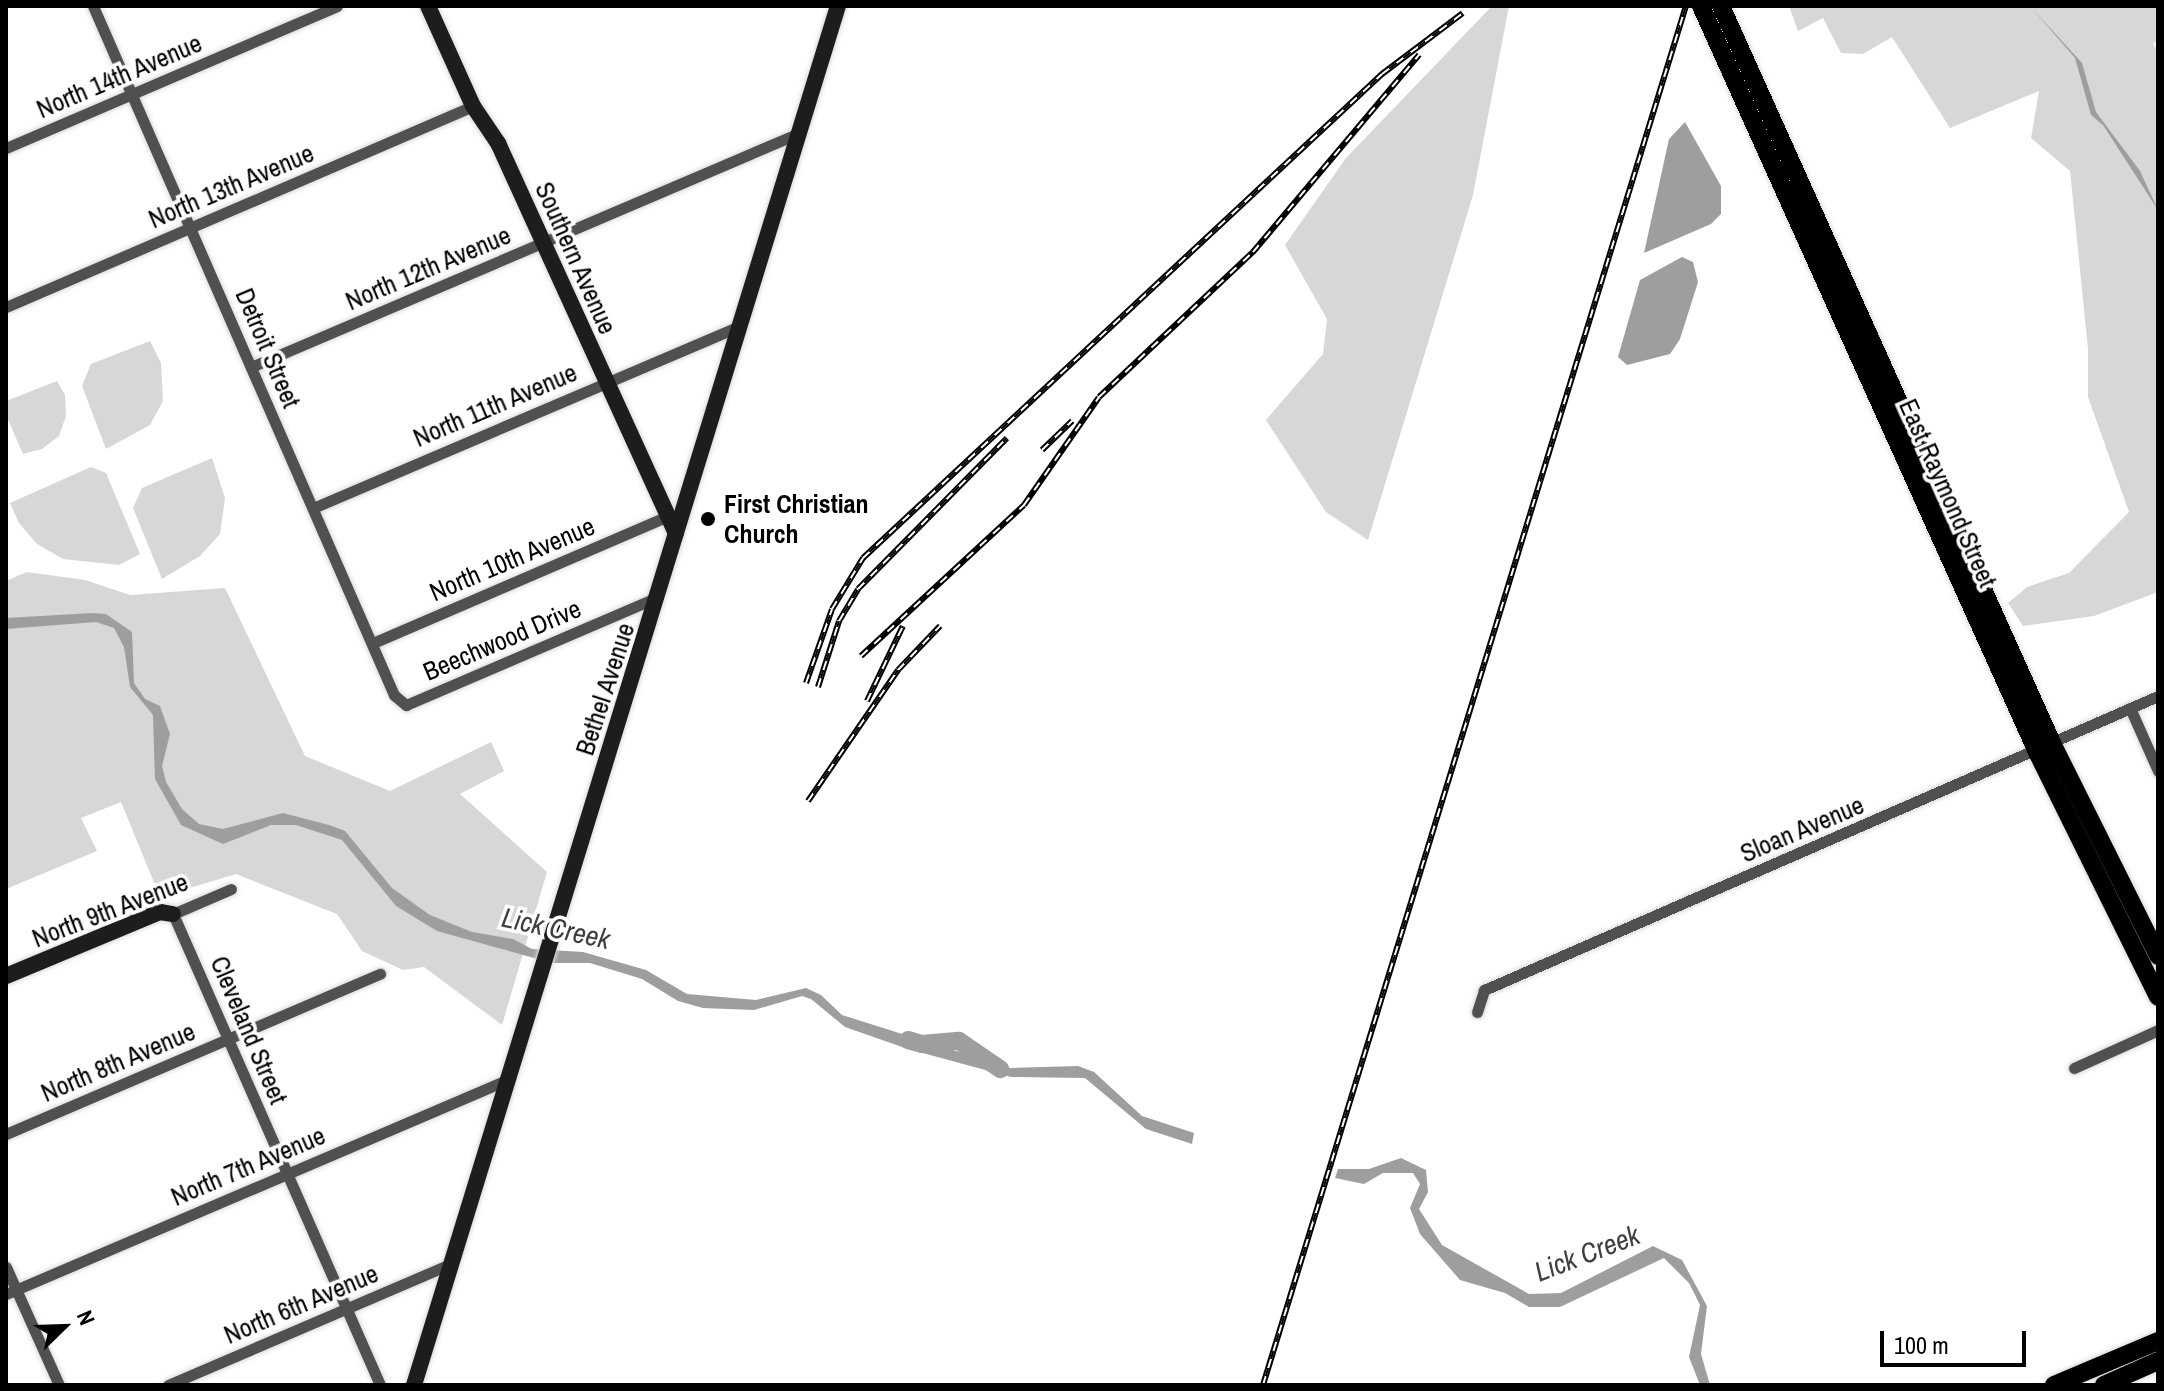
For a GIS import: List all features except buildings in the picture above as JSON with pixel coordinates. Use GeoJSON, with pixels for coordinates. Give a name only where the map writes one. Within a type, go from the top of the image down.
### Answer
{"type":"FeatureCollection","features":[{"type":"Feature","properties":{"kind":"main road","name":"East Raymond Street"},"geometry":{"type":"LineString","coordinates":[[1701,6],[1871,362]]}},
{"type":"Feature","properties":{"kind":"main road","name":"East Raymond Street"},"geometry":{"type":"LineString","coordinates":[[1722,8],[1871,362],[2158,997]]}},
{"type":"Feature","properties":{"kind":"main road","name":"East Raymond Street"},"geometry":{"type":"LineString","coordinates":[[2044,748],[2158,956]]}},
{"type":"Feature","properties":{"kind":"main road"},"geometry":{"type":"LineString","coordinates":[[2054,1385],[2158,1341]]}},
{"type":"Feature","properties":{"kind":"main road"},"geometry":{"type":"LineString","coordinates":[[2104,1385],[2158,1361]]}},
{"type":"Feature","properties":{"kind":"street","name":"Detroit Street"},"geometry":{"type":"LineString","coordinates":[[93,6],[193,226],[394,695],[406,705]]}},
{"type":"Feature","properties":{"kind":"street","name":"North 14th Avenue"},"geometry":{"type":"LineString","coordinates":[[6,148],[337,6]]}},
{"type":"Feature","properties":{"kind":"street","name":"Southern Avenue"},"geometry":{"type":"LineString","coordinates":[[428,6],[473,106],[498,143],[676,533]]}},
{"type":"Feature","properties":{"kind":"street","name":"Bethel Avenue"},"geometry":{"type":"LineString","coordinates":[[414,1385],[659,597],[838,6]]}},
{"type":"Feature","properties":{"kind":"street","name":"North 13th Avenue"},"geometry":{"type":"LineString","coordinates":[[6,307],[473,106]]}},
{"type":"Feature","properties":{"kind":"street","name":"North 12th Avenue"},"geometry":{"type":"LineString","coordinates":[[251,367],[799,133]]}},
{"type":"Feature","properties":{"kind":"street","name":"North 11th Avenue"},"geometry":{"type":"LineString","coordinates":[[313,508],[739,326]]}},
{"type":"Feature","properties":{"kind":"street","name":"North 10th Avenue"},"geometry":{"type":"LineString","coordinates":[[373,643],[668,516]]}},
{"type":"Feature","properties":{"kind":"street","name":"Beechwood Drive"},"geometry":{"type":"LineString","coordinates":[[406,705],[659,597]]}},
{"type":"Feature","properties":{"kind":"street","name":"Sloan Avenue"},"geometry":{"type":"LineString","coordinates":[[1477,1012],[1484,990],[2158,696]]}},
{"type":"Feature","properties":{"kind":"street"},"geometry":{"type":"LineString","coordinates":[[2130,708],[2158,771]]}},
{"type":"Feature","properties":{"kind":"street","name":"North 9th Avenue"},"geometry":{"type":"LineString","coordinates":[[6,976],[157,913],[173,914],[231,889]]}},
{"type":"Feature","properties":{"kind":"street","name":"Cleveland Street"},"geometry":{"type":"LineString","coordinates":[[173,914],[380,1385]]}},
{"type":"Feature","properties":{"kind":"street","name":"North 8th Avenue"},"geometry":{"type":"LineString","coordinates":[[6,1134],[380,974]]}},
{"type":"Feature","properties":{"kind":"street"},"geometry":{"type":"LineString","coordinates":[[2074,1068],[2158,1030]]}},
{"type":"Feature","properties":{"kind":"street","name":"North 7th Avenue"},"geometry":{"type":"LineString","coordinates":[[11,1292],[507,1080]]}},
{"type":"Feature","properties":{"kind":"street","name":"North 6th Avenue"},"geometry":{"type":"LineString","coordinates":[[168,1385],[452,1263]]}},
{"type":"Feature","properties":{"kind":"street"},"geometry":{"type":"LineString","coordinates":[[6,1267],[11,1292],[59,1385]]}},
{"type":"Feature","properties":{"kind":"shaded area"},"geometry":{"type":"Polygon","coordinates":[[[1492,6],[1509,6],[1473,195],[1368,540],[1326,512],[1266,420],[1323,354],[1327,319],[1285,245],[1346,158],[1492,6]]]}},
{"type":"Feature","properties":{"kind":"shaded area"},"geometry":{"type":"Polygon","coordinates":[[[1789,6],[2158,6],[2158,41],[2153,43],[2158,53],[2158,592],[2094,616],[2023,626],[2008,603],[2027,587],[2069,573],[2129,512],[2088,397],[2088,349],[2070,171],[2031,138],[2039,91],[1950,128],[1892,37],[1863,54],[1841,53],[1823,18],[1798,31],[1789,6]]]}},
{"type":"Feature","properties":{"kind":"shaded area"},"geometry":{"type":"Polygon","coordinates":[[[2030,6],[2082,63],[2096,112],[2140,171],[2158,210],[2103,125],[2091,115],[2075,58],[2030,6]]]}},
{"type":"Feature","properties":{"kind":"shaded area"},"geometry":{"type":"Polygon","coordinates":[[[1685,122],[1721,186],[1721,214],[1711,224],[1644,253],[1669,139],[1685,122]]]}},
{"type":"Feature","properties":{"kind":"shaded area"},"geometry":{"type":"Polygon","coordinates":[[[1682,257],[1693,262],[1698,282],[1680,339],[1670,354],[1627,365],[1618,357],[1640,280],[1682,257]]]}},
{"type":"Feature","properties":{"kind":"shaded area"},"geometry":{"type":"Polygon","coordinates":[[[150,341],[161,363],[163,401],[150,425],[106,449],[82,386],[91,364],[150,341]]]}},
{"type":"Feature","properties":{"kind":"shaded area"},"geometry":{"type":"Polygon","coordinates":[[[57,381],[65,395],[66,416],[59,436],[42,449],[23,454],[6,415],[6,401],[57,381]]]}},
{"type":"Feature","properties":{"kind":"shaded area"},"geometry":{"type":"Polygon","coordinates":[[[212,458],[225,498],[220,534],[200,556],[162,579],[133,508],[142,488],[212,458]]]}},
{"type":"Feature","properties":{"kind":"shaded area"},"geometry":{"type":"Polygon","coordinates":[[[91,467],[106,473],[140,554],[119,565],[63,559],[37,544],[19,523],[10,503],[91,467]]]}},
{"type":"Feature","properties":{"kind":"shaded area"},"geometry":{"type":"Polygon","coordinates":[[[27,572],[85,580],[130,595],[225,588],[305,756],[390,791],[491,742],[504,771],[460,794],[547,872],[502,1025],[424,967],[403,970],[362,951],[337,914],[236,874],[160,897],[121,802],[81,818],[97,851],[6,889],[6,581],[27,572]]]}},
{"type":"Feature","properties":{"kind":"shaded area","name":"Lick Creek"},"geometry":{"type":"Polygon","coordinates":[[[106,614],[132,632],[134,683],[145,699],[160,706],[170,734],[162,766],[166,782],[182,809],[199,824],[223,829],[283,813],[329,825],[345,831],[392,888],[430,915],[472,932],[513,939],[532,949],[583,952],[646,970],[687,994],[756,1000],[806,988],[821,995],[842,1015],[1010,1068],[1078,1066],[1094,1072],[1142,1116],[1194,1133],[1192,1144],[1146,1129],[1085,1078],[1011,1077],[908,1049],[845,1027],[811,999],[802,996],[754,1010],[703,1008],[678,1001],[642,979],[590,963],[552,963],[437,931],[396,906],[342,840],[296,825],[271,825],[223,844],[181,825],[155,779],[153,715],[130,687],[124,647],[114,628],[96,622],[6,629],[6,618],[106,614]]]}},
{"type":"Feature","properties":{"kind":"shaded area","name":"Lick Creek"},"geometry":{"type":"Polygon","coordinates":[[[1401,1158],[1426,1170],[1428,1192],[1419,1209],[1442,1245],[1529,1294],[1561,1293],[1653,1246],[1682,1260],[1707,1306],[1701,1354],[1710,1385],[1700,1385],[1689,1357],[1700,1305],[1689,1283],[1664,1258],[1560,1307],[1529,1307],[1505,1293],[1460,1280],[1420,1234],[1410,1208],[1420,1184],[1413,1173],[1383,1173],[1364,1184],[1335,1178],[1338,1169],[1369,1169],[1401,1158]]]}},
{"type":"Feature","properties":{"kind":"waterway","name":"Lick Creek"},"geometry":{"type":"LineString","coordinates":[[908,1040],[922,1044],[959,1041],[1000,1069]]}},
{"type":"Feature","properties":{"kind":"railway"},"geometry":{"type":"LineString","coordinates":[[1263,1385],[1686,6]]}},
{"type":"Feature","properties":{"kind":"railway"},"geometry":{"type":"LineString","coordinates":[[806,683],[832,609],[863,558],[1382,74],[1463,13]]}},
{"type":"Feature","properties":{"kind":"railway"},"geometry":{"type":"LineString","coordinates":[[861,656],[1024,505],[1099,397],[1253,252],[1419,55]]}},
{"type":"Feature","properties":{"kind":"railway"},"geometry":{"type":"LineString","coordinates":[[1042,450],[1072,421]]}},
{"type":"Feature","properties":{"kind":"railway"},"geometry":{"type":"LineString","coordinates":[[818,687],[839,621],[858,589],[1007,438]]}},
{"type":"Feature","properties":{"kind":"railway"},"geometry":{"type":"LineString","coordinates":[[867,701],[903,626]]}},
{"type":"Feature","properties":{"kind":"railway"},"geometry":{"type":"LineString","coordinates":[[808,801],[898,670],[940,626]]}},
{"type":"Feature","properties":{"kind":"place","name":"First Christian Church"},"geometry":{"type":"Point","coordinates":[708,519]}}]}
